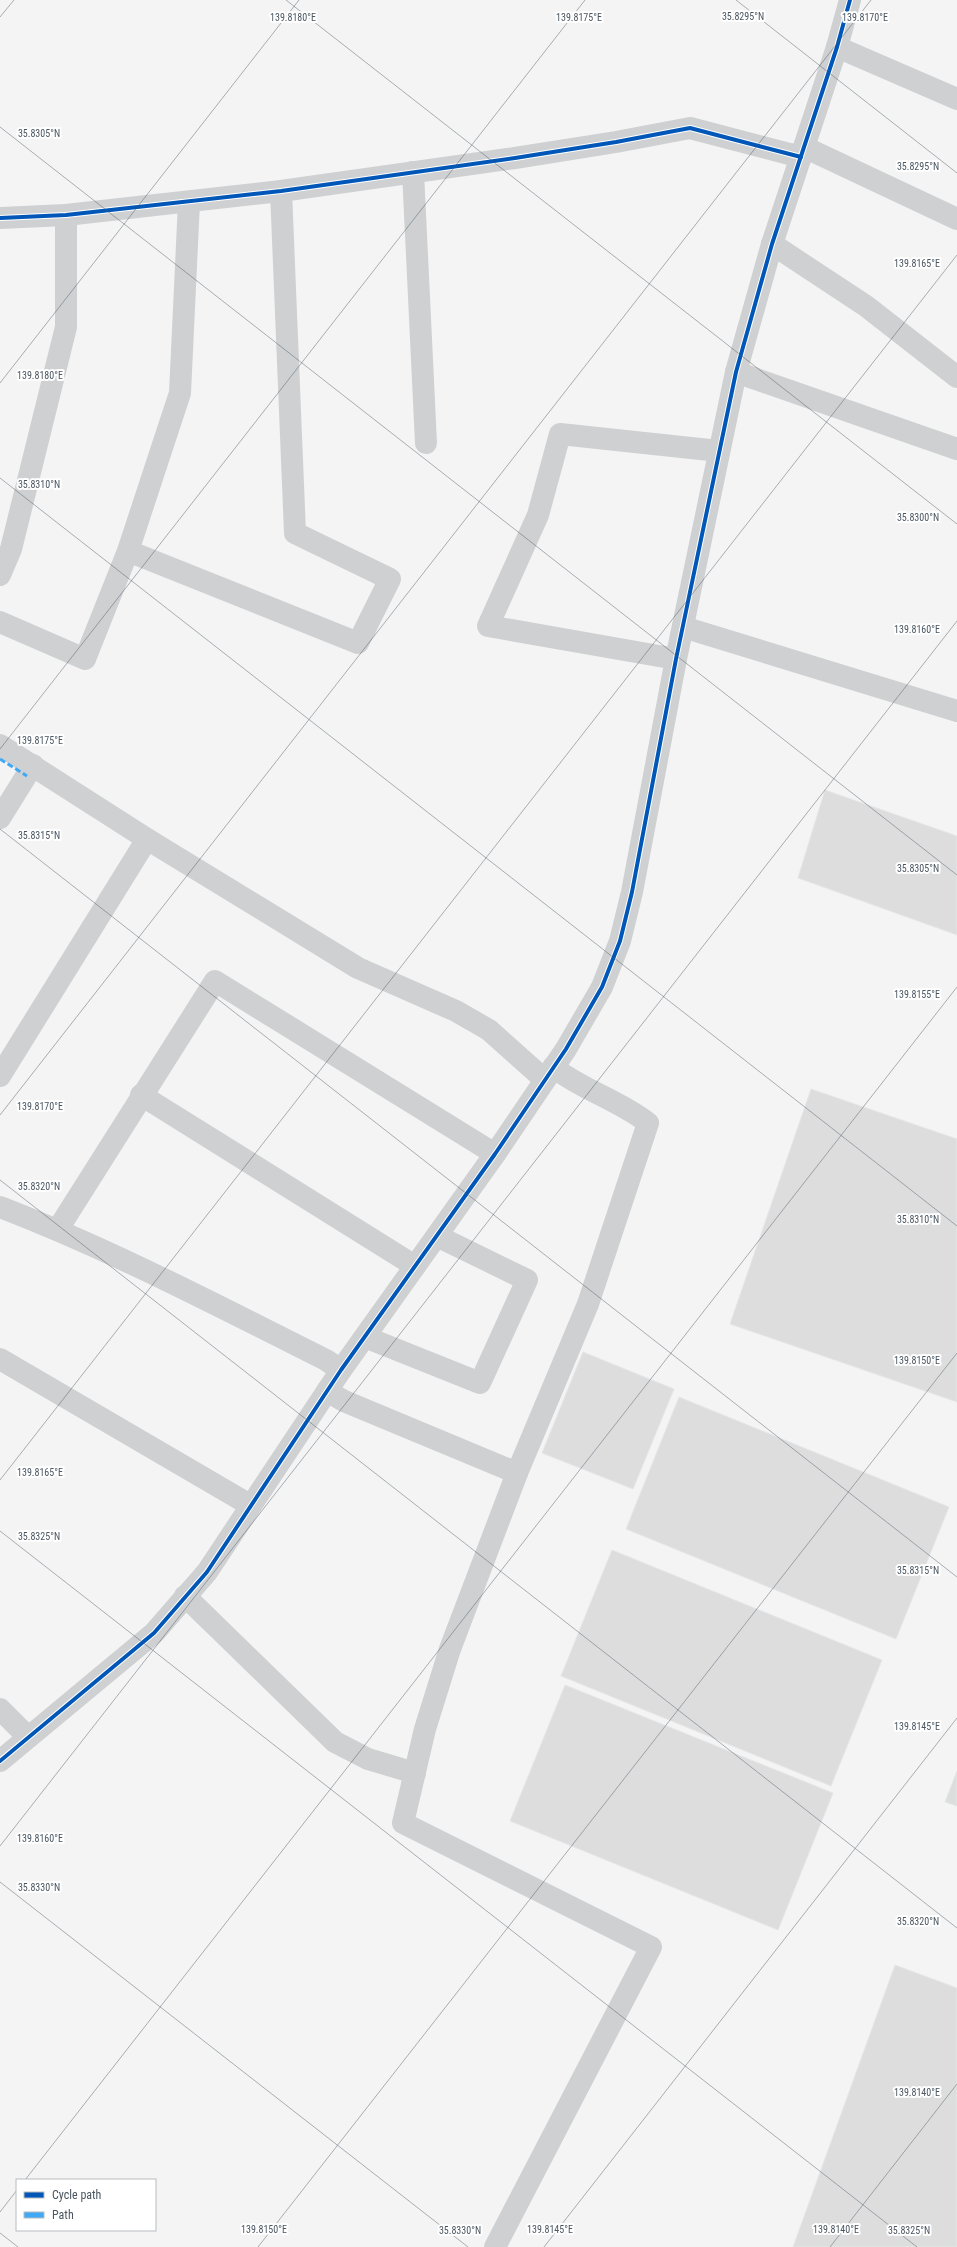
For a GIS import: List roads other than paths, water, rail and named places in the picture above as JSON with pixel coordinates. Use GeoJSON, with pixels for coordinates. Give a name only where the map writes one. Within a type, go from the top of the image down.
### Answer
{"type":"FeatureCollection","features":[{"type":"Feature","properties":{"kind":"street"},"geometry":{"type":"LineString","coordinates":[[0,1761],[154,1633],[207,1572],[250,1505],[341,1370],[495,1154],[549,1073],[602,987],[620,941],[632,892],[676,659],[736,372],[772,244],[837,47],[850,0]]}},
{"type":"Feature","properties":{"kind":"street"},"geometry":{"type":"LineString","coordinates":[[837,47],[957,99]]}},
{"type":"Feature","properties":{"kind":"street"},"geometry":{"type":"LineString","coordinates":[[0,218],[66,215],[281,191],[616,142],[690,128],[803,152],[957,219]]}},
{"type":"Feature","properties":{"kind":"street"},"geometry":{"type":"LineString","coordinates":[[413,172],[426,443]]}},
{"type":"Feature","properties":{"kind":"street"},"geometry":{"type":"LineString","coordinates":[[128,551],[358,643],[390,579],[295,533],[281,191]]}},
{"type":"Feature","properties":{"kind":"street"},"geometry":{"type":"LineString","coordinates":[[0,622],[85,659],[128,551],[180,393],[189,202]]}},
{"type":"Feature","properties":{"kind":"street"},"geometry":{"type":"LineString","coordinates":[[0,575],[11,549],[66,327],[66,215]]}},
{"type":"Feature","properties":{"kind":"street"},"geometry":{"type":"LineString","coordinates":[[772,244],[866,306],[957,377]]}},
{"type":"Feature","properties":{"kind":"street"},"geometry":{"type":"LineString","coordinates":[[736,372],[957,449]]}},
{"type":"Feature","properties":{"kind":"street"},"geometry":{"type":"LineString","coordinates":[[676,659],[488,626],[538,516],[560,434],[719,451]]}},
{"type":"Feature","properties":{"kind":"street"},"geometry":{"type":"LineString","coordinates":[[683,627],[957,711]]}},
{"type":"Feature","properties":{"kind":"street"},"geometry":{"type":"LineString","coordinates":[[0,745],[147,839],[358,968],[456,1011],[489,1030],[549,1073],[569,1080],[637,1115],[648,1123],[588,1304],[517,1473],[450,1649],[426,1722],[403,1824],[651,1947],[495,2247]]}},
{"type":"Feature","properties":{"kind":"street"},"geometry":{"type":"LineString","coordinates":[[0,818],[33,765]]}},
{"type":"Feature","properties":{"kind":"street"},"geometry":{"type":"LineString","coordinates":[[0,1076],[147,839]]}},
{"type":"Feature","properties":{"kind":"street"},"geometry":{"type":"LineString","coordinates":[[58,1229],[214,981],[495,1154]]}},
{"type":"Feature","properties":{"kind":"street"},"geometry":{"type":"LineString","coordinates":[[141,1095],[415,1266]]}},
{"type":"Feature","properties":{"kind":"street"},"geometry":{"type":"LineString","coordinates":[[0,1207],[58,1229],[140,1267],[326,1360],[341,1370]]}},
{"type":"Feature","properties":{"kind":"street"},"geometry":{"type":"LineString","coordinates":[[365,1337],[480,1383],[527,1280],[437,1236]]}},
{"type":"Feature","properties":{"kind":"street"},"geometry":{"type":"LineString","coordinates":[[0,1359],[250,1505]]}},
{"type":"Feature","properties":{"kind":"street"},"geometry":{"type":"LineString","coordinates":[[327,1391],[344,1401],[517,1473]]}},
{"type":"Feature","properties":{"kind":"street"},"geometry":{"type":"LineString","coordinates":[[185,1596],[335,1742],[368,1759],[415,1773]]}},
{"type":"Feature","properties":{"kind":"street"},"geometry":{"type":"LineString","coordinates":[[0,1709],[28,1737]]}}]}
